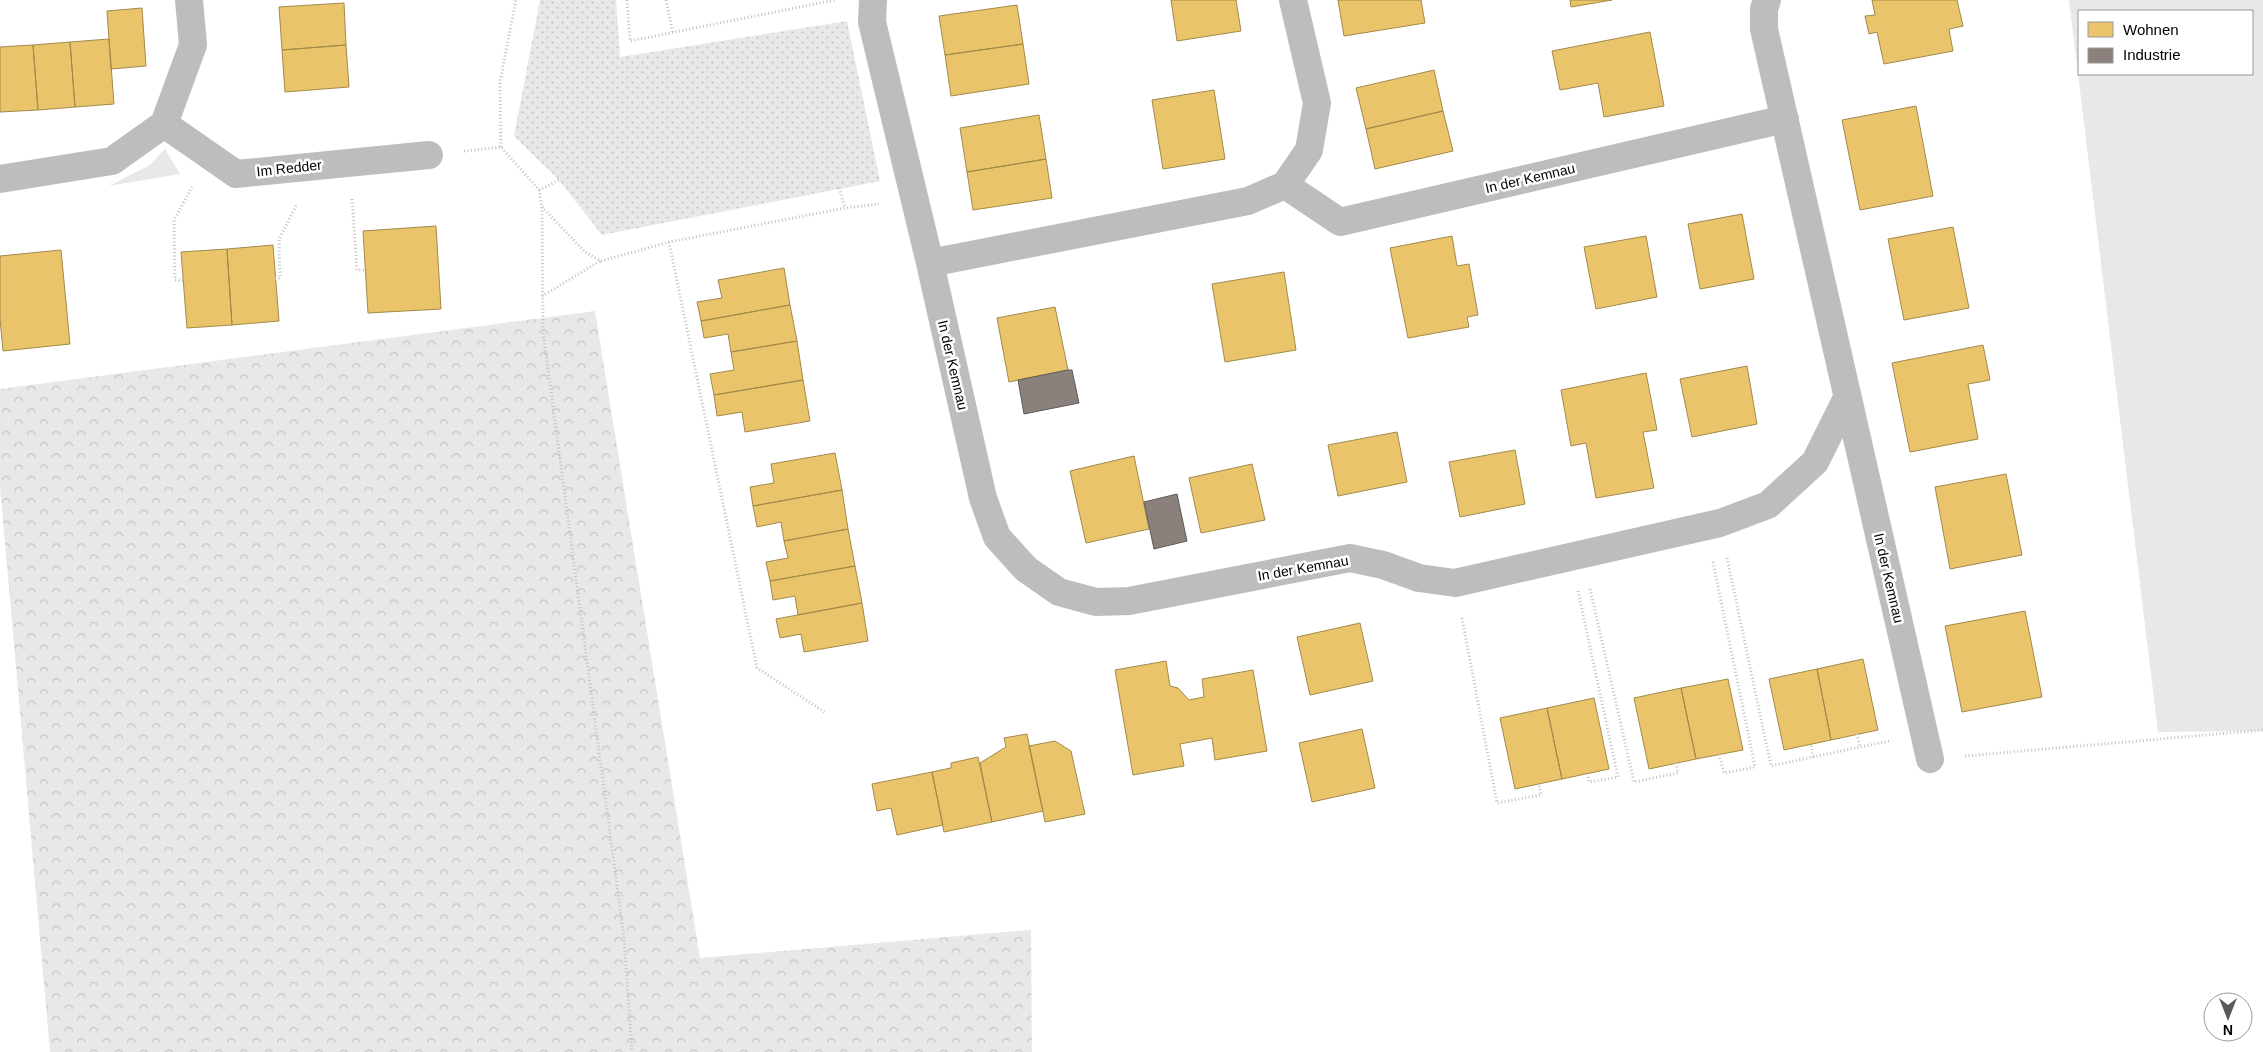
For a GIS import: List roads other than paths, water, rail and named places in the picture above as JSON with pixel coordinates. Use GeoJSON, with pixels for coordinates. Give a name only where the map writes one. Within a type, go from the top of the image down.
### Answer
{"type":"FeatureCollection","features":[{"type":"Feature","properties":{"kind":"street"},"geometry":{"type":"LineString","coordinates":[[0,179],[112,161],[164,124],[193,45],[189,0]]}},
{"type":"Feature","properties":{"kind":"street","name":"In der Kemnau"},"geometry":{"type":"LineString","coordinates":[[873,0],[872,22],[930,263],[983,498],[997,537],[1026,569],[1059,592],[1096,602],[1129,601],[1350,558],[1383,564],[1419,578],[1455,583],[1713,524],[1768,505],[1814,462],[1848,398]]}},
{"type":"Feature","properties":{"kind":"street"},"geometry":{"type":"LineString","coordinates":[[930,263],[1248,201],[1285,185],[1309,150],[1317,103],[1293,0]]}},
{"type":"Feature","properties":{"kind":"street","name":"In der Kemnau"},"geometry":{"type":"LineString","coordinates":[[1768,0],[1764,10],[1764,29],[1930,759]]}},
{"type":"Feature","properties":{"kind":"street","name":"In der Kemnau"},"geometry":{"type":"LineString","coordinates":[[1285,185],[1340,222],[1785,119]]}},
{"type":"Feature","properties":{"kind":"street","name":"Im Redder"},"geometry":{"type":"LineString","coordinates":[[164,124],[236,174],[429,155]]}}]}
